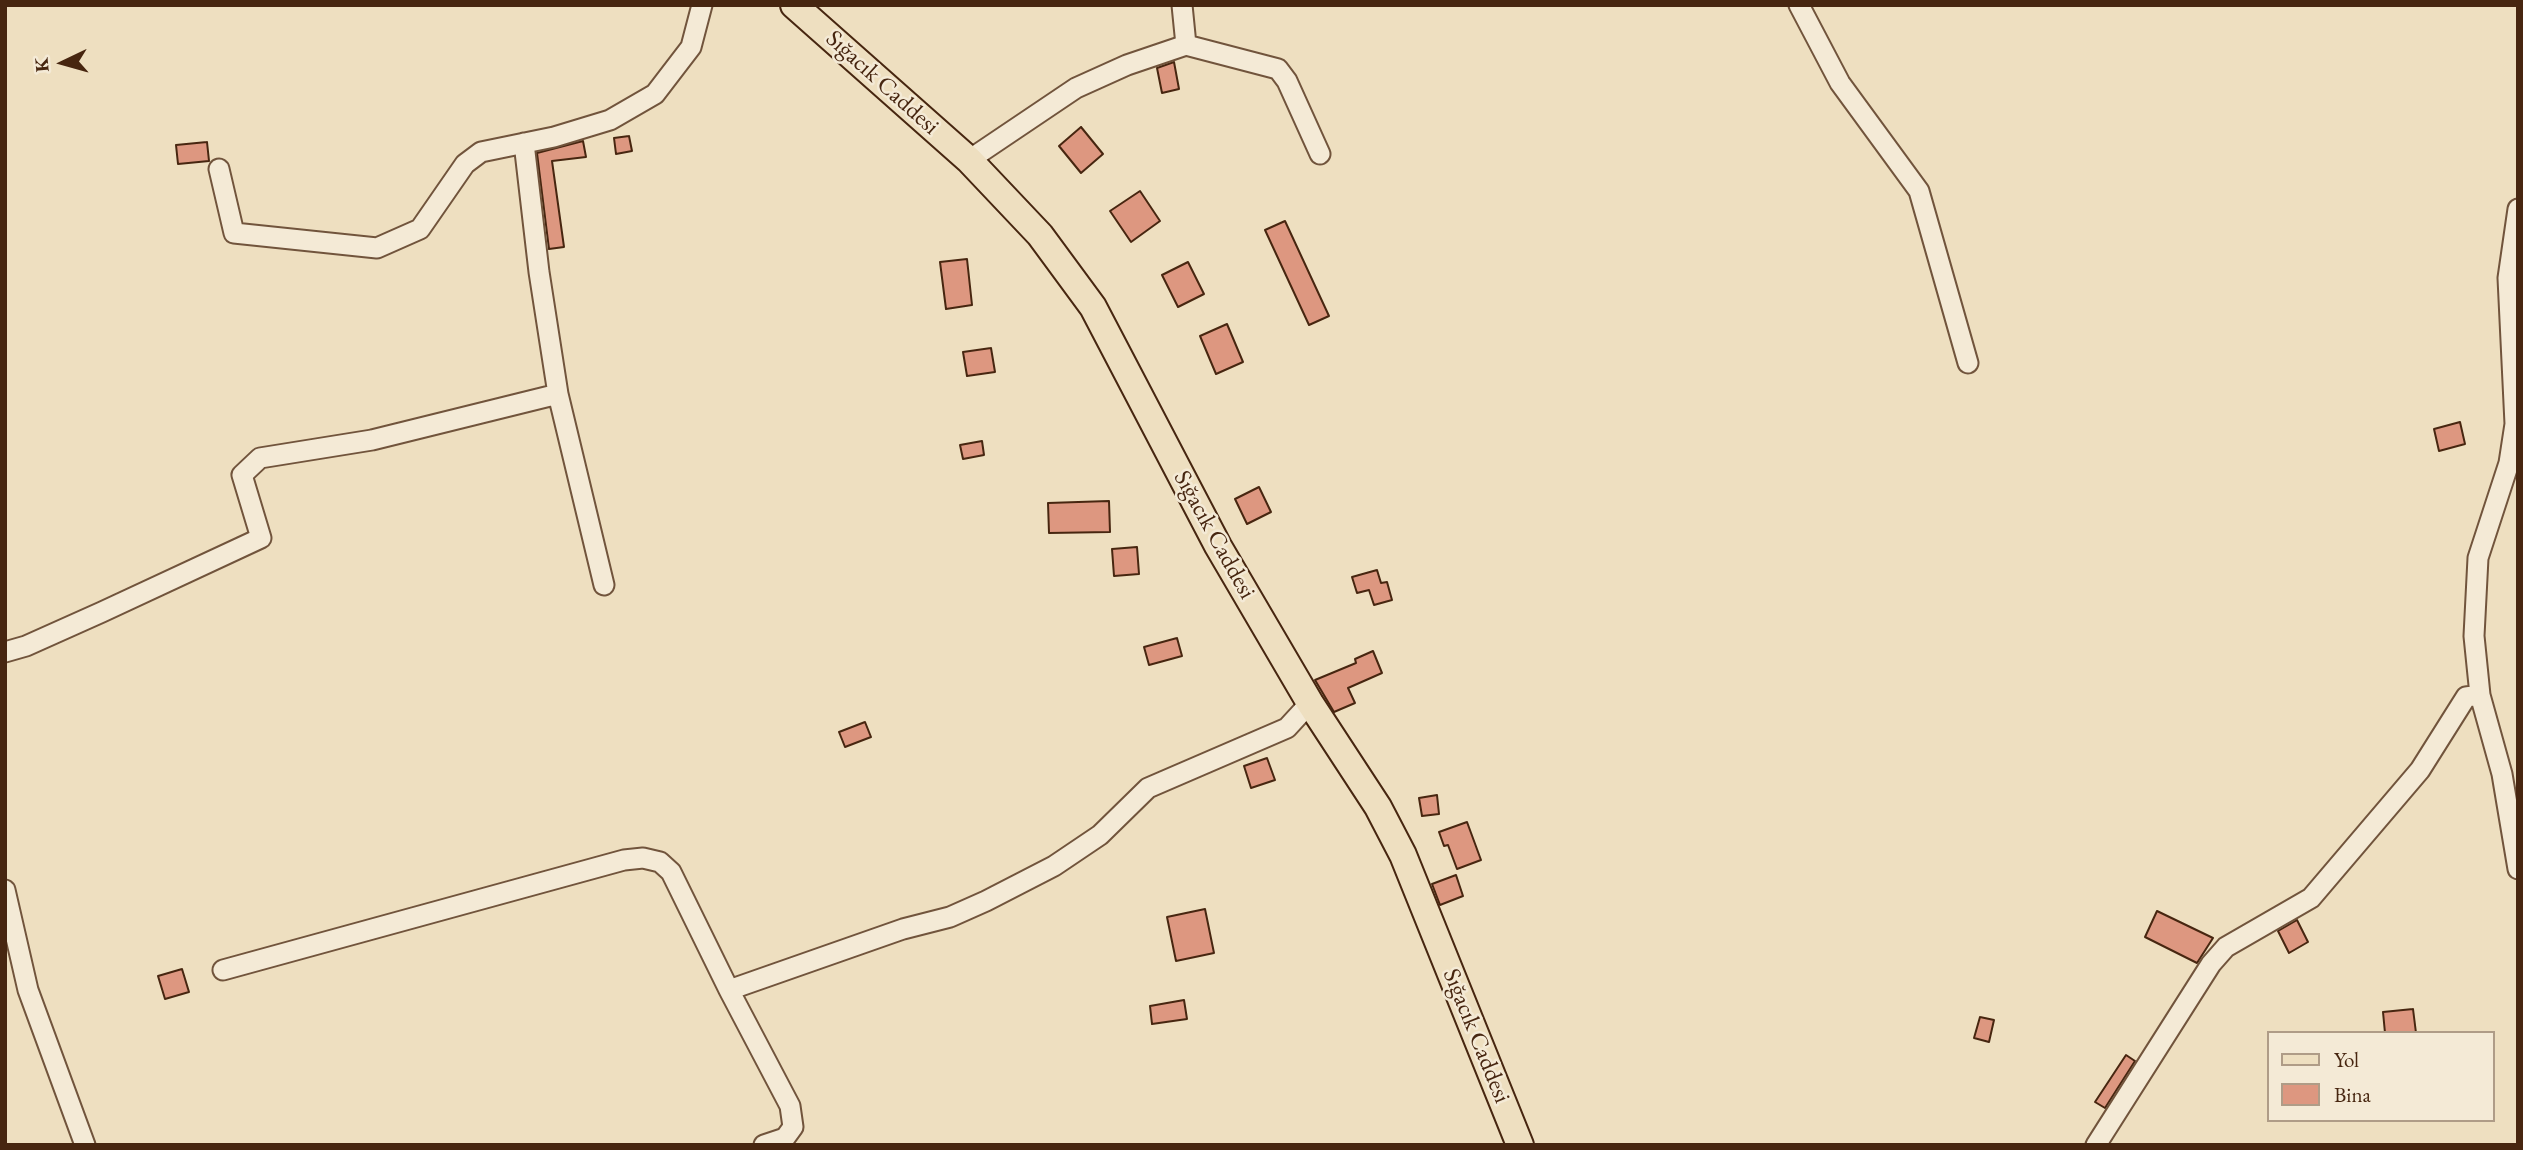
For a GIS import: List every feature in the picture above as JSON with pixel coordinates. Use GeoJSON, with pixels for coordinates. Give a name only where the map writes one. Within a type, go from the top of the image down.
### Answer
{"type":"FeatureCollection","features":[{"type":"Feature","properties":{"kind":"main road","name":"Sığacık Caddesi"},"geometry":{"type":"LineString","coordinates":[[794,5],[969,160],[1040,235],[1093,307],[1218,546],[1310,703],[1378,807],[1403,855],[1520,1145]]}},
{"type":"Feature","properties":{"kind":"street"},"geometry":{"type":"LineString","coordinates":[[219,169],[234,233],[377,248],[421,229],[465,164],[481,152],[610,120],[655,94],[691,47],[702,5]]}},
{"type":"Feature","properties":{"kind":"street"},"geometry":{"type":"LineString","coordinates":[[1182,5],[1186,45]]}},
{"type":"Feature","properties":{"kind":"street"},"geometry":{"type":"LineString","coordinates":[[1800,5],[1840,83],[1919,191],[1968,362]]}},
{"type":"Feature","properties":{"kind":"street"},"geometry":{"type":"LineString","coordinates":[[969,160],[1076,88],[1127,65],[1186,45],[1278,69],[1287,81],[1320,153]]}},
{"type":"Feature","properties":{"kind":"street"},"geometry":{"type":"LineString","coordinates":[[524,143],[539,272],[558,394],[604,585]]}},
{"type":"Feature","properties":{"kind":"street"},"geometry":{"type":"LineString","coordinates":[[2518,209],[2508,278],[2515,424],[2509,464],[2478,558],[2474,636],[2480,695],[2502,775],[2518,869]]}},
{"type":"Feature","properties":{"kind":"street"},"geometry":{"type":"LineString","coordinates":[[5,652],[89,618],[261,538],[242,475],[260,458],[372,440],[558,394]]}},
{"type":"Feature","properties":{"kind":"street"},"geometry":{"type":"LineString","coordinates":[[2096,1145],[2211,964],[2226,947],[2311,898],[2420,770],[2466,697],[2480,695]]}},
{"type":"Feature","properties":{"kind":"street"},"geometry":{"type":"LineString","coordinates":[[729,990],[903,929],[950,917],[986,901],[1054,866],[1100,835],[1148,788],[1287,729],[1310,703]]}},
{"type":"Feature","properties":{"kind":"street"},"geometry":{"type":"LineString","coordinates":[[223,970],[624,860],[643,858],[660,862],[671,872],[790,1106],[793,1127],[785,1138],[765,1145]]}},
{"type":"Feature","properties":{"kind":"street"},"geometry":{"type":"LineString","coordinates":[[5,890],[28,990],[85,1145]]}},
{"type":"Feature","properties":{"kind":"building"},"geometry":{"type":"Polygon","coordinates":[[[1174,62],[1179,89],[1162,93],[1157,68],[1174,62]]]}},
{"type":"Feature","properties":{"kind":"building"},"geometry":{"type":"Polygon","coordinates":[[[1081,127],[1103,154],[1081,173],[1059,146],[1081,127]]]}},
{"type":"Feature","properties":{"kind":"building"},"geometry":{"type":"Polygon","coordinates":[[[629,136],[632,151],[616,154],[614,138],[629,136]]]}},
{"type":"Feature","properties":{"kind":"building"},"geometry":{"type":"Polygon","coordinates":[[[583,141],[586,157],[552,161],[564,247],[549,249],[537,153],[583,141]]]}},
{"type":"Feature","properties":{"kind":"building"},"geometry":{"type":"Polygon","coordinates":[[[207,142],[209,161],[178,164],[176,145],[207,142]]]}},
{"type":"Feature","properties":{"kind":"building"},"geometry":{"type":"Polygon","coordinates":[[[1140,191],[1160,221],[1131,242],[1110,211],[1140,191]]]}},
{"type":"Feature","properties":{"kind":"building"},"geometry":{"type":"Polygon","coordinates":[[[1285,221],[1329,316],[1309,325],[1265,230],[1285,221]]]}},
{"type":"Feature","properties":{"kind":"building"},"geometry":{"type":"Polygon","coordinates":[[[967,259],[972,305],[946,309],[940,262],[967,259]]]}},
{"type":"Feature","properties":{"kind":"building"},"geometry":{"type":"Polygon","coordinates":[[[1188,262],[1204,294],[1178,307],[1162,275],[1188,262]]]}},
{"type":"Feature","properties":{"kind":"building"},"geometry":{"type":"Polygon","coordinates":[[[1227,324],[1243,362],[1216,374],[1200,336],[1227,324]]]}},
{"type":"Feature","properties":{"kind":"building"},"geometry":{"type":"Polygon","coordinates":[[[991,348],[995,372],[967,376],[963,352],[991,348]]]}},
{"type":"Feature","properties":{"kind":"building"},"geometry":{"type":"Polygon","coordinates":[[[2460,422],[2465,444],[2439,451],[2434,429],[2460,422]]]}},
{"type":"Feature","properties":{"kind":"building"},"geometry":{"type":"Polygon","coordinates":[[[982,441],[984,455],[963,459],[960,445],[982,441]]]}},
{"type":"Feature","properties":{"kind":"building"},"geometry":{"type":"Polygon","coordinates":[[[1259,487],[1271,512],[1247,524],[1235,499],[1259,487]]]}},
{"type":"Feature","properties":{"kind":"building"},"geometry":{"type":"Polygon","coordinates":[[[1109,501],[1110,532],[1049,533],[1048,503],[1109,501]]]}},
{"type":"Feature","properties":{"kind":"building"},"geometry":{"type":"Polygon","coordinates":[[[1137,547],[1139,574],[1114,576],[1112,549],[1137,547]]]}},
{"type":"Feature","properties":{"kind":"building"},"geometry":{"type":"Polygon","coordinates":[[[1377,570],[1381,583],[1387,582],[1392,600],[1374,605],[1369,590],[1357,593],[1352,577],[1377,570]]]}},
{"type":"Feature","properties":{"kind":"building"},"geometry":{"type":"Polygon","coordinates":[[[1177,638],[1182,656],[1149,665],[1144,647],[1177,638]]]}},
{"type":"Feature","properties":{"kind":"building"},"geometry":{"type":"Polygon","coordinates":[[[1373,651],[1382,673],[1348,688],[1355,703],[1334,712],[1315,680],[1356,663],[1355,659],[1373,651]]]}},
{"type":"Feature","properties":{"kind":"building"},"geometry":{"type":"Polygon","coordinates":[[[865,722],[871,737],[845,747],[839,732],[865,722]]]}},
{"type":"Feature","properties":{"kind":"building"},"geometry":{"type":"Polygon","coordinates":[[[1267,758],[1275,780],[1251,788],[1244,766],[1267,758]]]}},
{"type":"Feature","properties":{"kind":"building"},"geometry":{"type":"Polygon","coordinates":[[[1437,795],[1439,814],[1422,816],[1419,798],[1437,795]]]}},
{"type":"Feature","properties":{"kind":"building"},"geometry":{"type":"Polygon","coordinates":[[[1467,822],[1481,860],[1457,869],[1448,845],[1444,846],[1439,832],[1467,822]]]}},
{"type":"Feature","properties":{"kind":"building"},"geometry":{"type":"Polygon","coordinates":[[[1456,875],[1463,896],[1440,905],[1432,884],[1456,875]]]}},
{"type":"Feature","properties":{"kind":"building"},"geometry":{"type":"Polygon","coordinates":[[[1205,909],[1214,953],[1176,961],[1167,917],[1205,909]]]}},
{"type":"Feature","properties":{"kind":"building"},"geometry":{"type":"Polygon","coordinates":[[[2157,911],[2213,938],[2197,963],[2145,937],[2157,911]]]}},
{"type":"Feature","properties":{"kind":"building"},"geometry":{"type":"Polygon","coordinates":[[[2297,920],[2308,942],[2289,953],[2278,931],[2297,920]]]}},
{"type":"Feature","properties":{"kind":"building"},"geometry":{"type":"Polygon","coordinates":[[[182,969],[189,992],[165,999],[158,976],[182,969]]]}},
{"type":"Feature","properties":{"kind":"building"},"geometry":{"type":"Polygon","coordinates":[[[1184,1000],[1187,1019],[1152,1024],[1150,1006],[1184,1000]]]}},
{"type":"Feature","properties":{"kind":"building"},"geometry":{"type":"Polygon","coordinates":[[[2413,1009],[2416,1031],[2385,1031],[2383,1012],[2413,1009]]]}},
{"type":"Feature","properties":{"kind":"building"},"geometry":{"type":"Polygon","coordinates":[[[1980,1017],[1994,1020],[1989,1042],[1974,1038],[1980,1017]]]}},
{"type":"Feature","properties":{"kind":"building"},"geometry":{"type":"Polygon","coordinates":[[[2126,1055],[2135,1061],[2105,1108],[2095,1102],[2126,1055]]]}}]}
